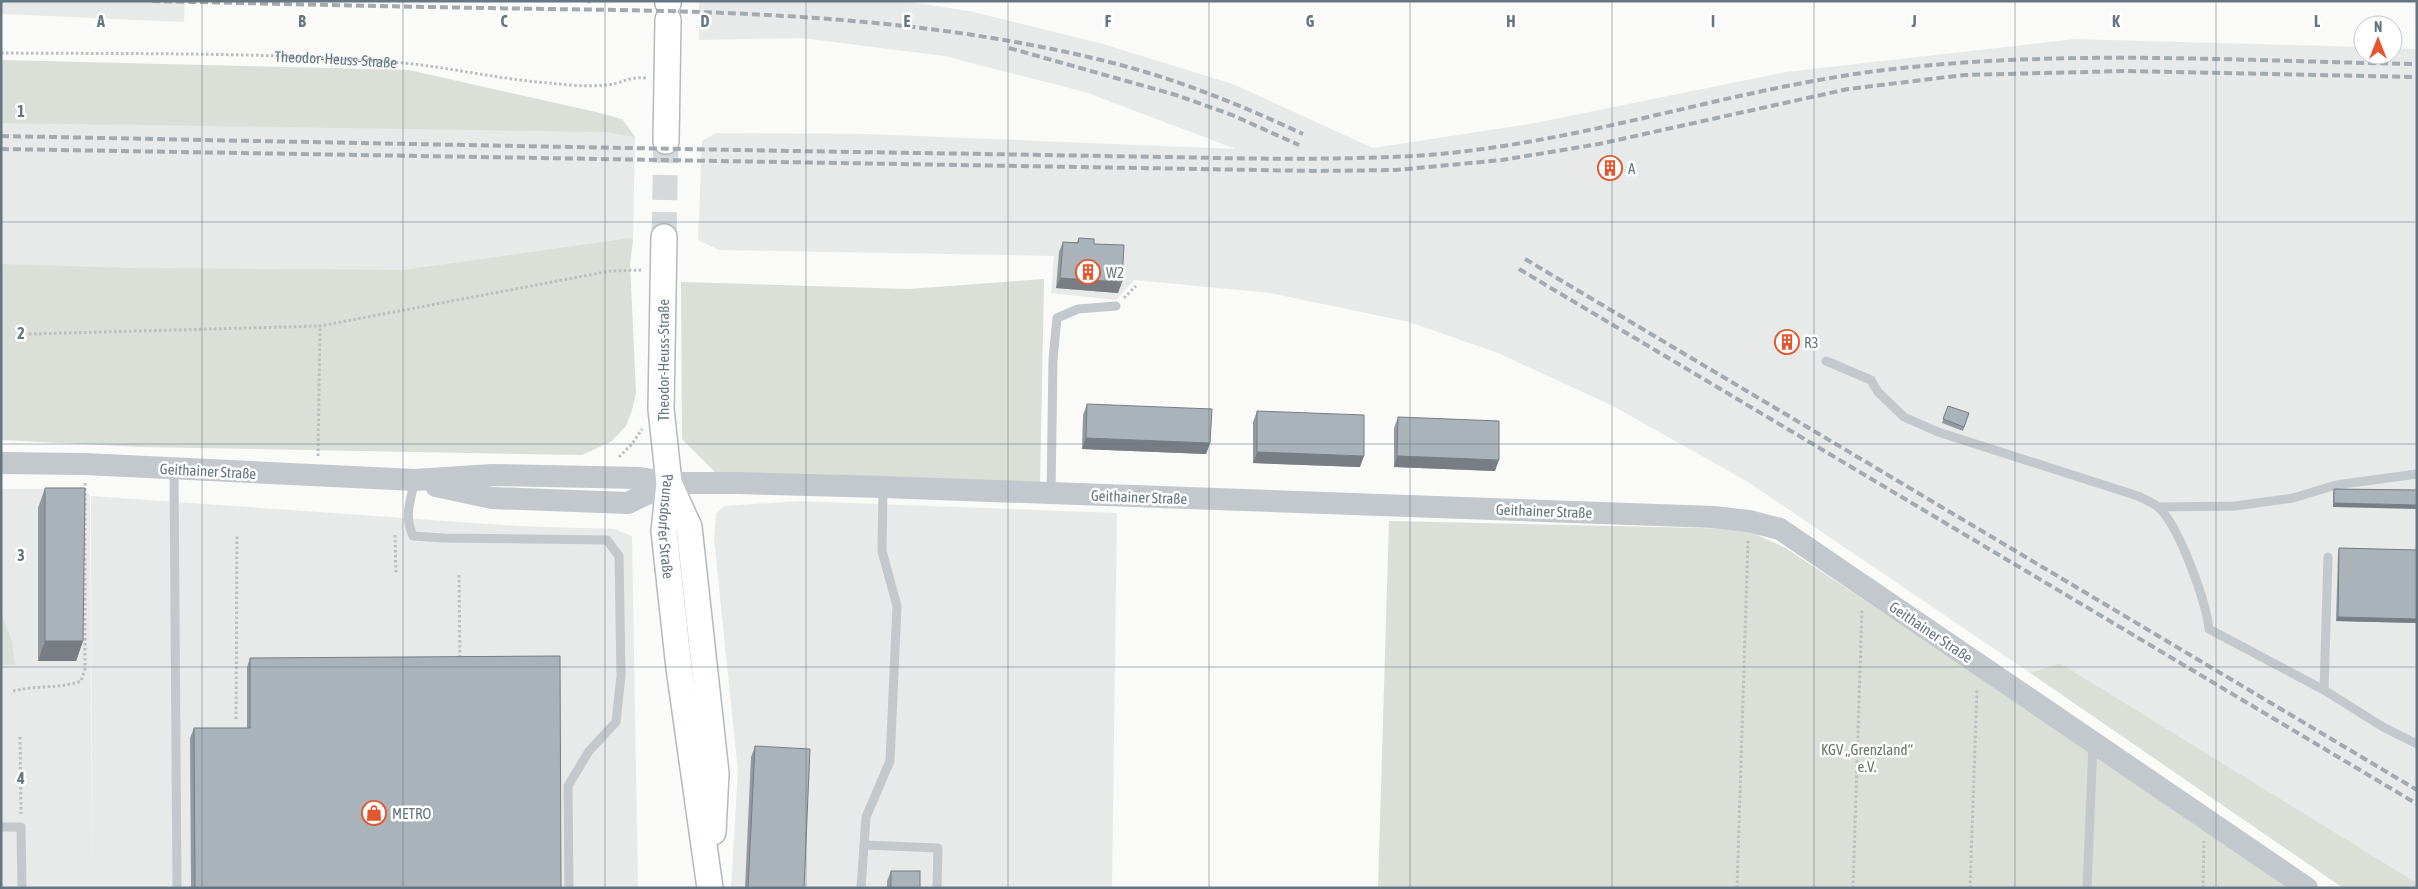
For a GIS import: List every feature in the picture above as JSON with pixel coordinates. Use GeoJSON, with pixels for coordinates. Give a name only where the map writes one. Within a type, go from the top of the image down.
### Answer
{"type":"FeatureCollection","features":[{"type":"Feature","properties":{"kind":"main road"},"geometry":{"type":"LineString","coordinates":[[666,141],[668,8]]}},
{"type":"Feature","properties":{"kind":"main road","name":"Theodor-Heuss-Straße"},"geometry":{"type":"LineString","coordinates":[[664,237],[661,409],[669,483]]}},
{"type":"Feature","properties":{"kind":"main road","name":"Paunsdorfer Straße"},"geometry":{"type":"LineString","coordinates":[[669,483],[664,531],[679,668],[710,888]]}},
{"type":"Feature","properties":{"kind":"street","name":"Geithainer Straße"},"geometry":{"type":"LineString","coordinates":[[1,463],[85,464],[174,470],[416,480],[492,498],[628,503],[669,483],[739,482],[1713,517],[1749,521],[1780,529],[2307,888]]}},
{"type":"Feature","properties":{"kind":"lane"},"geometry":{"type":"LineString","coordinates":[[1051,494],[1053,359],[1057,318],[1078,309],[1116,306]]}},
{"type":"Feature","properties":{"kind":"lane"},"geometry":{"type":"LineString","coordinates":[[1826,362],[1871,380],[1878,392],[1904,416],[1938,432],[2138,496],[2160,507],[2235,506],[2293,498],[2336,485],[2417,474]]}},
{"type":"Feature","properties":{"kind":"lane"},"geometry":{"type":"LineString","coordinates":[[174,470],[174,686],[177,888]]}},
{"type":"Feature","properties":{"kind":"lane"},"geometry":{"type":"LineString","coordinates":[[416,480],[406,513],[408,525],[413,536],[607,540],[619,556],[621,676],[616,722],[589,751],[568,786],[569,888]]}},
{"type":"Feature","properties":{"kind":"lane"},"geometry":{"type":"LineString","coordinates":[[861,888],[866,817],[890,761],[897,606],[882,551],[883,487]]}},
{"type":"Feature","properties":{"kind":"lane"},"geometry":{"type":"LineString","coordinates":[[2160,507],[2177,536],[2198,584],[2207,615],[2208,629],[2324,690],[2382,726],[2417,744]]}},
{"type":"Feature","properties":{"kind":"lane"},"geometry":{"type":"LineString","coordinates":[[2324,690],[2328,557]]}},
{"type":"Feature","properties":{"kind":"lane"},"geometry":{"type":"LineString","coordinates":[[2087,888],[2092,742]]}},
{"type":"Feature","properties":{"kind":"lane"},"geometry":{"type":"LineString","coordinates":[[1,827],[21,827],[22,888]]}},
{"type":"Feature","properties":{"kind":"lane"},"geometry":{"type":"LineString","coordinates":[[864,845],[938,848],[937,888]]}},
{"type":"Feature","properties":{"kind":"path","name":"Theodor-Heuss-Straße"},"geometry":{"type":"LineString","coordinates":[[1,53],[223,55],[390,62],[432,65],[483,76],[550,83],[607,85],[633,76],[667,80]]}},
{"type":"Feature","properties":{"kind":"path"},"geometry":{"type":"LineString","coordinates":[[29,334],[320,326],[610,271],[664,270]]}},
{"type":"Feature","properties":{"kind":"path"},"geometry":{"type":"LineString","coordinates":[[318,476],[320,326]]}},
{"type":"Feature","properties":{"kind":"path"},"geometry":{"type":"LineString","coordinates":[[617,458],[632,444],[645,424],[661,409]]}},
{"type":"Feature","properties":{"kind":"path"},"geometry":{"type":"LineString","coordinates":[[14,691],[27,687],[70,685],[81,680],[85,669],[85,464]]}},
{"type":"Feature","properties":{"kind":"path"},"geometry":{"type":"LineString","coordinates":[[1736,888],[1749,521]]}},
{"type":"Feature","properties":{"kind":"path"},"geometry":{"type":"LineString","coordinates":[[236,719],[237,534]]}},
{"type":"Feature","properties":{"kind":"path"},"geometry":{"type":"LineString","coordinates":[[395,535],[396,575]]}},
{"type":"Feature","properties":{"kind":"path"},"geometry":{"type":"LineString","coordinates":[[459,576],[460,665]]}},
{"type":"Feature","properties":{"kind":"path"},"geometry":{"type":"LineString","coordinates":[[1853,888],[1862,586]]}},
{"type":"Feature","properties":{"kind":"path"},"geometry":{"type":"LineString","coordinates":[[1970,888],[1978,664]]}},
{"type":"Feature","properties":{"kind":"path"},"geometry":{"type":"LineString","coordinates":[[20,737],[21,827]]}},
{"type":"Feature","properties":{"kind":"path"},"geometry":{"type":"LineString","coordinates":[[2203,888],[2205,818]]}},
{"type":"Feature","properties":{"kind":"shaded area"},"geometry":{"type":"Polygon","coordinates":[[[1,1],[185,1],[184,22],[1,14],[1,1]]]}},
{"type":"Feature","properties":{"kind":"shaded area"},"geometry":{"type":"Polygon","coordinates":[[[699,1],[903,1],[969,11],[1103,44],[1233,84],[1373,148],[1535,123],[1786,72],[2075,39],[2353,47],[2353,65],[2403,65],[2403,48],[2417,49],[2417,883],[2060,663],[2030,673],[1748,482],[1613,406],[1498,353],[1409,322],[1270,293],[1134,280],[1116,300],[1051,293],[1054,256],[719,250],[698,240],[702,141],[716,133],[870,134],[1236,149],[1085,92],[944,56],[802,38],[699,40],[699,1]]]}},
{"type":"Feature","properties":{"kind":"shaded area"},"geometry":{"type":"Polygon","coordinates":[[[1,102],[622,119],[635,137],[633,241],[630,263],[1,329],[1,102]]]}},
{"type":"Feature","properties":{"kind":"shaded area"},"geometry":{"type":"Polygon","coordinates":[[[1,489],[41,489],[90,494],[92,888],[1,888],[1,489]]]}},
{"type":"Feature","properties":{"kind":"shaded area"},"geometry":{"type":"Polygon","coordinates":[[[91,496],[518,526],[614,529],[632,536],[638,888],[92,888],[91,496]]]}},
{"type":"Feature","properties":{"kind":"shaded area"},"geometry":{"type":"Polygon","coordinates":[[[799,501],[1117,513],[1112,888],[731,888],[738,771],[714,539],[716,514],[724,506],[799,501]]]}},
{"type":"Feature","properties":{"kind":"green space"},"geometry":{"type":"Polygon","coordinates":[[[1,60],[409,70],[622,119],[635,137],[605,132],[1,123],[1,60]]]}},
{"type":"Feature","properties":{"kind":"green space"},"geometry":{"type":"Polygon","coordinates":[[[631,238],[633,241],[630,263],[636,393],[626,426],[612,441],[582,455],[141,447],[1,440],[1,264],[131,268],[403,270],[631,238]]]}},
{"type":"Feature","properties":{"kind":"green space"},"geometry":{"type":"Polygon","coordinates":[[[1044,279],[1040,488],[719,476],[682,439],[681,282],[909,289],[1044,279]]]}},
{"type":"Feature","properties":{"kind":"green space","name":"KGV „Grenzland“ e.V."},"geometry":{"type":"Polygon","coordinates":[[[1389,521],[1744,529],[1784,547],[2037,714],[2291,888],[1378,888],[1389,521]]]}},
{"type":"Feature","properties":{"kind":"green space"},"geometry":{"type":"Polygon","coordinates":[[[1,612],[12,641],[15,665],[1,665],[1,612]]]}},
{"type":"Feature","properties":{"kind":"green space"},"geometry":{"type":"Polygon","coordinates":[[[2060,663],[2417,883],[2417,888],[2343,888],[2030,673],[2060,663]]]}},
{"type":"Feature","properties":{"kind":"building","name":"W2"},"geometry":{"type":"Polygon","coordinates":[[[1079,238],[1094,239],[1094,244],[1124,245],[1122,282],[1060,278],[1063,242],[1078,243],[1079,238]]]}},
{"type":"Feature","properties":{"kind":"building"},"geometry":{"type":"Polygon","coordinates":[[[1087,404],[1212,409],[1210,443],[1086,438],[1087,404]]]}},
{"type":"Feature","properties":{"kind":"building"},"geometry":{"type":"Polygon","coordinates":[[[1948,406],[1969,413],[1964,427],[1943,419],[1948,406]]]}},
{"type":"Feature","properties":{"kind":"building"},"geometry":{"type":"Polygon","coordinates":[[[1257,411],[1364,415],[1364,456],[1257,452],[1257,411]]]}},
{"type":"Feature","properties":{"kind":"building"},"geometry":{"type":"Polygon","coordinates":[[[1398,417],[1499,421],[1499,460],[1397,456],[1398,417]]]}},
{"type":"Feature","properties":{"kind":"building"},"geometry":{"type":"Polygon","coordinates":[[[45,488],[85,488],[83,641],[45,641],[45,488]]]}},
{"type":"Feature","properties":{"kind":"building"},"geometry":{"type":"Polygon","coordinates":[[[2334,489],[2417,490],[2417,505],[2334,503],[2334,489]]]}},
{"type":"Feature","properties":{"kind":"building"},"geometry":{"type":"Polygon","coordinates":[[[2339,548],[2417,550],[2417,619],[2338,617],[2339,548]]]}},
{"type":"Feature","properties":{"kind":"building","name":"METRO"},"geometry":{"type":"Polygon","coordinates":[[[560,656],[561,888],[195,888],[194,728],[250,728],[250,658],[560,656]]]}},
{"type":"Feature","properties":{"kind":"building"},"geometry":{"type":"Polygon","coordinates":[[[755,746],[810,749],[804,888],[748,888],[755,746]]]}},
{"type":"Feature","properties":{"kind":"building"},"geometry":{"type":"Polygon","coordinates":[[[891,871],[920,871],[920,888],[891,888],[891,871]]]}},
{"type":"Feature","properties":{"kind":"tunnel"},"geometry":{"type":"LineString","coordinates":[[664,237],[666,141]]}},
{"type":"Feature","properties":{"kind":"railway"},"geometry":{"type":"LineString","coordinates":[[152,1],[689,12],[833,19],[904,26],[976,35],[1047,48],[1117,64],[1165,78],[1212,95],[1303,134]]}},
{"type":"Feature","properties":{"kind":"railway"},"geometry":{"type":"LineString","coordinates":[[1009,48],[1176,95],[1232,115],[1299,145]]}},
{"type":"Feature","properties":{"kind":"railway"},"geometry":{"type":"LineString","coordinates":[[1,136],[1323,159],[1414,156],[1530,142],[1812,81],[1869,72],[1937,65],[2005,60],[2074,58],[2417,64]]}},
{"type":"Feature","properties":{"kind":"railway"},"geometry":{"type":"LineString","coordinates":[[1,149],[1318,171],[1396,170],[1502,160],[1599,144],[1848,89],[1964,75],[2126,71],[2417,77]]}},
{"type":"Feature","properties":{"kind":"railway"},"geometry":{"type":"LineString","coordinates":[[1525,259],[2417,790]]}},
{"type":"Feature","properties":{"kind":"railway"},"geometry":{"type":"LineString","coordinates":[[1519,269],[2417,804]]}},
{"type":"Feature","properties":{"kind":"place","name":"A"},"geometry":{"type":"Point","coordinates":[1610,168]}},
{"type":"Feature","properties":{"kind":"place","name":"W2"},"geometry":{"type":"Point","coordinates":[1088,272]}},
{"type":"Feature","properties":{"kind":"place","name":"R3"},"geometry":{"type":"Point","coordinates":[1787,342]}},
{"type":"Feature","properties":{"kind":"place","name":"METRO"},"geometry":{"type":"Point","coordinates":[374,813]}}]}
